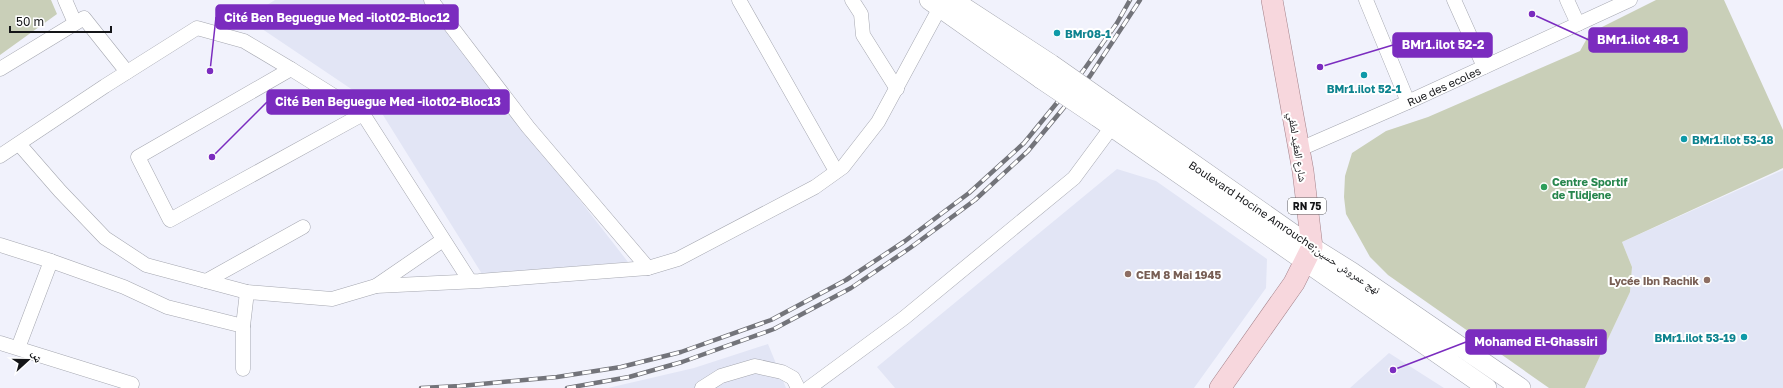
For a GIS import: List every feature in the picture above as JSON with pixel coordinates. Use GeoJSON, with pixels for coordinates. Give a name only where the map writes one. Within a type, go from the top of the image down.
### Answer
{"type":"FeatureCollection","features":[{"type":"Feature","properties":{"kind":"main road","name":"شارع العقيد لطفي"},"geometry":{"type":"LineString","coordinates":[[1272,0],[1300,149],[1309,254]]}},
{"type":"Feature","properties":{"kind":"main road","name":"Boulevard Hocine Amrouche;نهج عمروش حسين"},"geometry":{"type":"LineString","coordinates":[[942,2],[1102,110],[1309,254],[1487,388]]}},
{"type":"Feature","properties":{"kind":"main road","name":"Boulevard Hocine Amrouche;نهج عمروش حسين"},"geometry":{"type":"LineString","coordinates":[[1102,110],[1111,128],[1309,254],[1352,272],[1521,388]]}},
{"type":"Feature","properties":{"kind":"main road"},"geometry":{"type":"LineString","coordinates":[[1220,388],[1294,283],[1309,254]]}},
{"type":"Feature","properties":{"kind":"street"},"geometry":{"type":"LineString","coordinates":[[65,0],[75,24]]}},
{"type":"Feature","properties":{"kind":"street"},"geometry":{"type":"LineString","coordinates":[[431,0],[528,126],[648,268]]}},
{"type":"Feature","properties":{"kind":"street"},"geometry":{"type":"LineString","coordinates":[[739,0],[836,171]]}},
{"type":"Feature","properties":{"kind":"street"},"geometry":{"type":"LineString","coordinates":[[852,0],[861,14],[863,35],[896,89]]}},
{"type":"Feature","properties":{"kind":"street"},"geometry":{"type":"LineString","coordinates":[[1366,0],[1408,102]]}},
{"type":"Feature","properties":{"kind":"street"},"geometry":{"type":"LineString","coordinates":[[1454,0],[1484,67]]}},
{"type":"Feature","properties":{"kind":"street"},"geometry":{"type":"LineString","coordinates":[[1567,0],[1578,24]]}},
{"type":"Feature","properties":{"kind":"street","name":"Rue des ecoles"},"geometry":{"type":"LineString","coordinates":[[1300,149],[1408,102],[1630,0]]}},
{"type":"Feature","properties":{"kind":"street"},"geometry":{"type":"LineString","coordinates":[[19,144],[60,191],[106,238],[146,265],[247,292],[332,299],[376,286],[470,282],[648,268],[678,259],[815,187],[843,166],[878,122],[942,2]]}},
{"type":"Feature","properties":{"kind":"street"},"geometry":{"type":"LineString","coordinates":[[0,69],[84,18],[127,72]]}},
{"type":"Feature","properties":{"kind":"street"},"geometry":{"type":"LineString","coordinates":[[0,156],[127,72],[197,28],[244,41],[363,114],[470,282]]}},
{"type":"Feature","properties":{"kind":"street"},"geometry":{"type":"LineString","coordinates":[[291,69],[138,157],[170,220],[363,114]]}},
{"type":"Feature","properties":{"kind":"street"},"geometry":{"type":"LineString","coordinates":[[809,388],[904,318],[1074,178],[1111,128]]}},
{"type":"Feature","properties":{"kind":"street"},"geometry":{"type":"LineString","coordinates":[[206,281],[303,227]]}},
{"type":"Feature","properties":{"kind":"street"},"geometry":{"type":"LineString","coordinates":[[376,286],[443,240]]}},
{"type":"Feature","properties":{"kind":"street"},"geometry":{"type":"LineString","coordinates":[[0,245],[51,261],[124,287],[167,307],[243,326]]}},
{"type":"Feature","properties":{"kind":"street"},"geometry":{"type":"LineString","coordinates":[[18,348],[51,261]]}},
{"type":"Feature","properties":{"kind":"street"},"geometry":{"type":"LineString","coordinates":[[243,369],[243,326],[247,292]]}},
{"type":"Feature","properties":{"kind":"street"},"geometry":{"type":"LineString","coordinates":[[0,343],[132,384]]}},
{"type":"Feature","properties":{"kind":"street"},"geometry":{"type":"LineString","coordinates":[[702,388],[721,376],[755,366],[782,372],[793,378],[798,388]]}},
{"type":"Feature","properties":{"kind":"shaded area"},"geometry":{"type":"Polygon","coordinates":[[[275,0],[424,0],[628,262],[482,274],[378,107],[246,18],[275,0]]]}},
{"type":"Feature","properties":{"kind":"shaded area","name":"CEM 8 Mai 1945"},"geometry":{"type":"Polygon","coordinates":[[[1117,169],[1156,181],[1267,259],[1266,288],[1194,388],[895,388],[877,367],[1117,169]]]}},
{"type":"Feature","properties":{"kind":"shaded area","name":"Lycée Ibn Rachik"},"geometry":{"type":"Polygon","coordinates":[[[1783,170],[1783,388],[1585,388],[1630,292],[1632,267],[1622,242],[1783,170]]]}},
{"type":"Feature","properties":{"kind":"shaded area"},"geometry":{"type":"Polygon","coordinates":[[[768,344],[786,388],[608,388],[694,368],[768,344]]]}},
{"type":"Feature","properties":{"kind":"shaded area"},"geometry":{"type":"Polygon","coordinates":[[[1389,353],[1444,388],[1350,388],[1389,353]]]}},
{"type":"Feature","properties":{"kind":"green space"},"geometry":{"type":"Polygon","coordinates":[[[0,0],[51,0],[57,14],[0,55],[0,0]]]}},
{"type":"Feature","properties":{"kind":"green space","name":"Centre Sportif de Tlidjene"},"geometry":{"type":"Polygon","coordinates":[[[1656,0],[1724,0],[1783,130],[1783,168],[1622,242],[1632,267],[1630,292],[1585,388],[1549,388],[1388,275],[1370,257],[1346,214],[1344,197],[1345,176],[1352,153],[1386,131],[1428,117],[1580,51],[1590,33],[1656,0]]]}},
{"type":"Feature","properties":{"kind":"railway"},"geometry":{"type":"LineString","coordinates":[[421,388],[557,377],[621,367],[681,352],[771,320],[846,280],[905,241],[969,193],[1024,143],[1083,71],[1117,23],[1130,0]]}},
{"type":"Feature","properties":{"kind":"railway"},"geometry":{"type":"LineString","coordinates":[[567,388],[629,377],[682,362],[774,329],[851,288],[910,248],[975,200],[1028,151],[1090,76],[1140,0]]}},
{"type":"Feature","properties":{"kind":"place","name":"BMr1.ilot 48-1"},"geometry":{"type":"Point","coordinates":[1532,14]}},
{"type":"Feature","properties":{"kind":"place","name":"BMr08-1"},"geometry":{"type":"Point","coordinates":[1057,33]}},
{"type":"Feature","properties":{"kind":"place","name":"BMr1.ilot 52-2"},"geometry":{"type":"Point","coordinates":[1320,67]}},
{"type":"Feature","properties":{"kind":"place","name":"Cité Ben Beguegue Med -ilot02-Bloc12"},"geometry":{"type":"Point","coordinates":[210,71]}},
{"type":"Feature","properties":{"kind":"place","name":"BMr1.ilot 52-1"},"geometry":{"type":"Point","coordinates":[1364,75]}},
{"type":"Feature","properties":{"kind":"place","name":"BMr1.ilot 53-18"},"geometry":{"type":"Point","coordinates":[1684,139]}},
{"type":"Feature","properties":{"kind":"place","name":"Cité Ben Beguegue Med -ilot02-Bloc13"},"geometry":{"type":"Point","coordinates":[212,157]}},
{"type":"Feature","properties":{"kind":"place","name":"Centre Sportif de Tlidjene"},"geometry":{"type":"Point","coordinates":[1544,187]}},
{"type":"Feature","properties":{"kind":"place","name":"CEM 8 Mai 1945"},"geometry":{"type":"Point","coordinates":[1128,274]}},
{"type":"Feature","properties":{"kind":"place","name":"Lycée Ibn Rachik"},"geometry":{"type":"Point","coordinates":[1707,280]}},
{"type":"Feature","properties":{"kind":"place","name":"BMr1.ilot 53-19"},"geometry":{"type":"Point","coordinates":[1744,337]}},
{"type":"Feature","properties":{"kind":"place","name":"Mohamed El-Ghassiri"},"geometry":{"type":"Point","coordinates":[1393,370]}}]}
